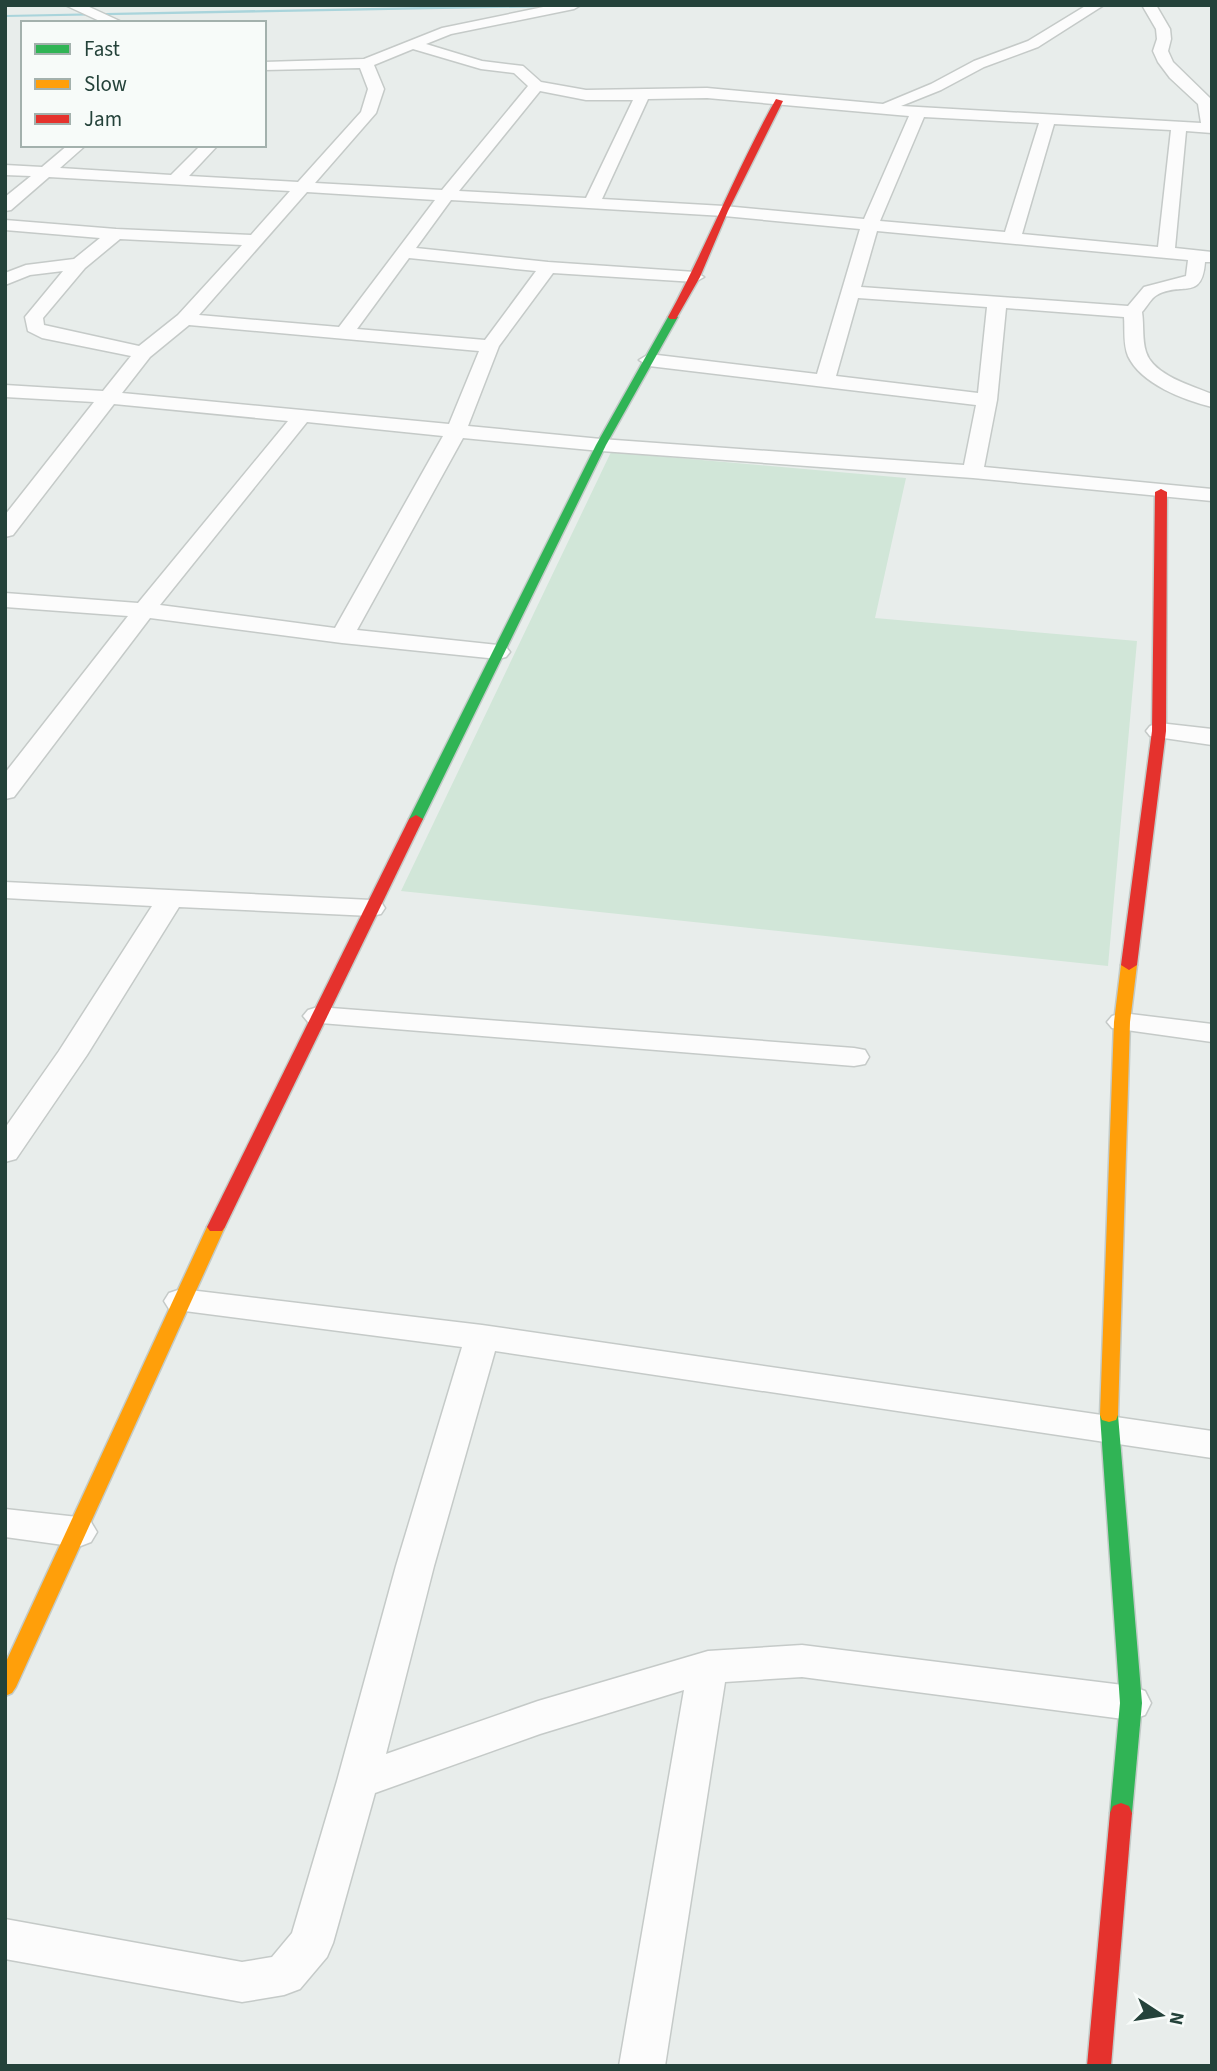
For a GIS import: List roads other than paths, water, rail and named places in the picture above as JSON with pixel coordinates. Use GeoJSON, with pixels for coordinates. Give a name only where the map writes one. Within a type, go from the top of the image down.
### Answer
{"type":"FeatureCollection","features":[{"type":"Feature","properties":{"kind":"street"},"geometry":{"type":"LineString","coordinates":[[72,5],[112,21]]}},
{"type":"Feature","properties":{"kind":"street"},"geometry":{"type":"LineString","coordinates":[[268,66],[366,63],[447,31],[575,5]]}},
{"type":"Feature","properties":{"kind":"street"},"geometry":{"type":"LineString","coordinates":[[880,109],[915,97],[979,64],[1033,44],[1097,5]]}},
{"type":"Feature","properties":{"kind":"street"},"geometry":{"type":"LineString","coordinates":[[414,46],[481,65],[518,69],[536,86],[586,95],[707,93],[1047,121],[1210,128],[1206,103],[1176,77],[1163,58],[1160,51],[1164,36],[1160,20],[1149,5]]}},
{"type":"Feature","properties":{"kind":"street"},"geometry":{"type":"LineString","coordinates":[[5,530],[143,353],[186,318],[368,113],[376,89],[366,63]]}},
{"type":"Feature","properties":{"kind":"street"},"geometry":{"type":"LineString","coordinates":[[344,333],[447,195],[536,86]]}},
{"type":"Feature","properties":{"kind":"street"},"geometry":{"type":"LineString","coordinates":[[592,203],[643,94]]}},
{"type":"Feature","properties":{"kind":"street"},"geometry":{"type":"LineString","coordinates":[[5,1687],[78,1532],[181,1301],[318,1016],[601,445],[695,277],[724,211],[779,101]]}},
{"type":"Feature","properties":{"kind":"street"},"geometry":{"type":"LineString","coordinates":[[825,379],[870,225],[918,112]]}},
{"type":"Feature","properties":{"kind":"street"},"geometry":{"type":"LineString","coordinates":[[1012,238],[1047,121]]}},
{"type":"Feature","properties":{"kind":"street"},"geometry":{"type":"LineString","coordinates":[[1166,253],[1179,126]]}},
{"type":"Feature","properties":{"kind":"street"},"geometry":{"type":"LineString","coordinates":[[5,206],[75,147]]}},
{"type":"Feature","properties":{"kind":"street"},"geometry":{"type":"LineString","coordinates":[[177,178],[208,147]]}},
{"type":"Feature","properties":{"kind":"street"},"geometry":{"type":"LineString","coordinates":[[5,170],[724,211],[1205,256],[1195,278],[1189,283],[1150,291],[1133,312],[1137,354],[1143,363],[1166,380],[1212,401]]}},
{"type":"Feature","properties":{"kind":"street"},"geometry":{"type":"LineString","coordinates":[[5,225],[116,234],[255,240]]}},
{"type":"Feature","properties":{"kind":"street"},"geometry":{"type":"LineString","coordinates":[[116,234],[79,264],[34,317],[35,327],[42,332],[143,353]]}},
{"type":"Feature","properties":{"kind":"street"},"geometry":{"type":"LineString","coordinates":[[405,252],[548,267],[695,277]]}},
{"type":"Feature","properties":{"kind":"street"},"geometry":{"type":"LineString","coordinates":[[5,280],[26,270],[79,264]]}},
{"type":"Feature","properties":{"kind":"street"},"geometry":{"type":"LineString","coordinates":[[342,636],[456,431],[490,346],[548,267]]}},
{"type":"Feature","properties":{"kind":"street"},"geometry":{"type":"LineString","coordinates":[[850,292],[1133,312]]}},
{"type":"Feature","properties":{"kind":"street"},"geometry":{"type":"LineString","coordinates":[[972,472],[987,400],[997,302]]}},
{"type":"Feature","properties":{"kind":"street"},"geometry":{"type":"LineString","coordinates":[[186,318],[490,346]]}},
{"type":"Feature","properties":{"kind":"street"},"geometry":{"type":"LineString","coordinates":[[649,360],[987,400]]}},
{"type":"Feature","properties":{"kind":"street"},"geometry":{"type":"LineString","coordinates":[[5,391],[107,397],[601,445],[972,472],[1212,495]]}},
{"type":"Feature","properties":{"kind":"street"},"geometry":{"type":"LineString","coordinates":[[5,791],[144,610],[302,416]]}},
{"type":"Feature","properties":{"kind":"street"},"geometry":{"type":"LineString","coordinates":[[1099,2066],[1131,1703],[1109,1429],[1122,1023],[1158,732],[1161,492]]}},
{"type":"Feature","properties":{"kind":"street"},"geometry":{"type":"LineString","coordinates":[[5,600],[144,610],[342,636],[498,652]]}},
{"type":"Feature","properties":{"kind":"street"},"geometry":{"type":"LineString","coordinates":[[1158,732],[1212,737]]}},
{"type":"Feature","properties":{"kind":"street"},"geometry":{"type":"LineString","coordinates":[[5,890],[371,908]]}},
{"type":"Feature","properties":{"kind":"street"},"geometry":{"type":"LineString","coordinates":[[5,1152],[72,1055],[170,900]]}},
{"type":"Feature","properties":{"kind":"street"},"geometry":{"type":"LineString","coordinates":[[318,1016],[854,1057]]}},
{"type":"Feature","properties":{"kind":"street"},"geometry":{"type":"LineString","coordinates":[[1122,1023],[1212,1033]]}},
{"type":"Feature","properties":{"kind":"street"},"geometry":{"type":"LineString","coordinates":[[181,1301],[482,1337],[1212,1445]]}},
{"type":"Feature","properties":{"kind":"street"},"geometry":{"type":"LineString","coordinates":[[5,1939],[242,1982],[284,1975],[311,1943],[358,1781],[415,1566],[482,1337]]}},
{"type":"Feature","properties":{"kind":"street"},"geometry":{"type":"LineString","coordinates":[[5,1522],[78,1532]]}},
{"type":"Feature","properties":{"kind":"street"},"geometry":{"type":"LineString","coordinates":[[358,1781],[538,1718],[708,1667],[802,1661],[1131,1703]]}},
{"type":"Feature","properties":{"kind":"street"},"geometry":{"type":"LineString","coordinates":[[642,2066],[708,1667]]}},
{"type":"Feature","properties":{"kind":"waterway"},"geometry":{"type":"LineString","coordinates":[[5,16],[558,6]]}}]}
